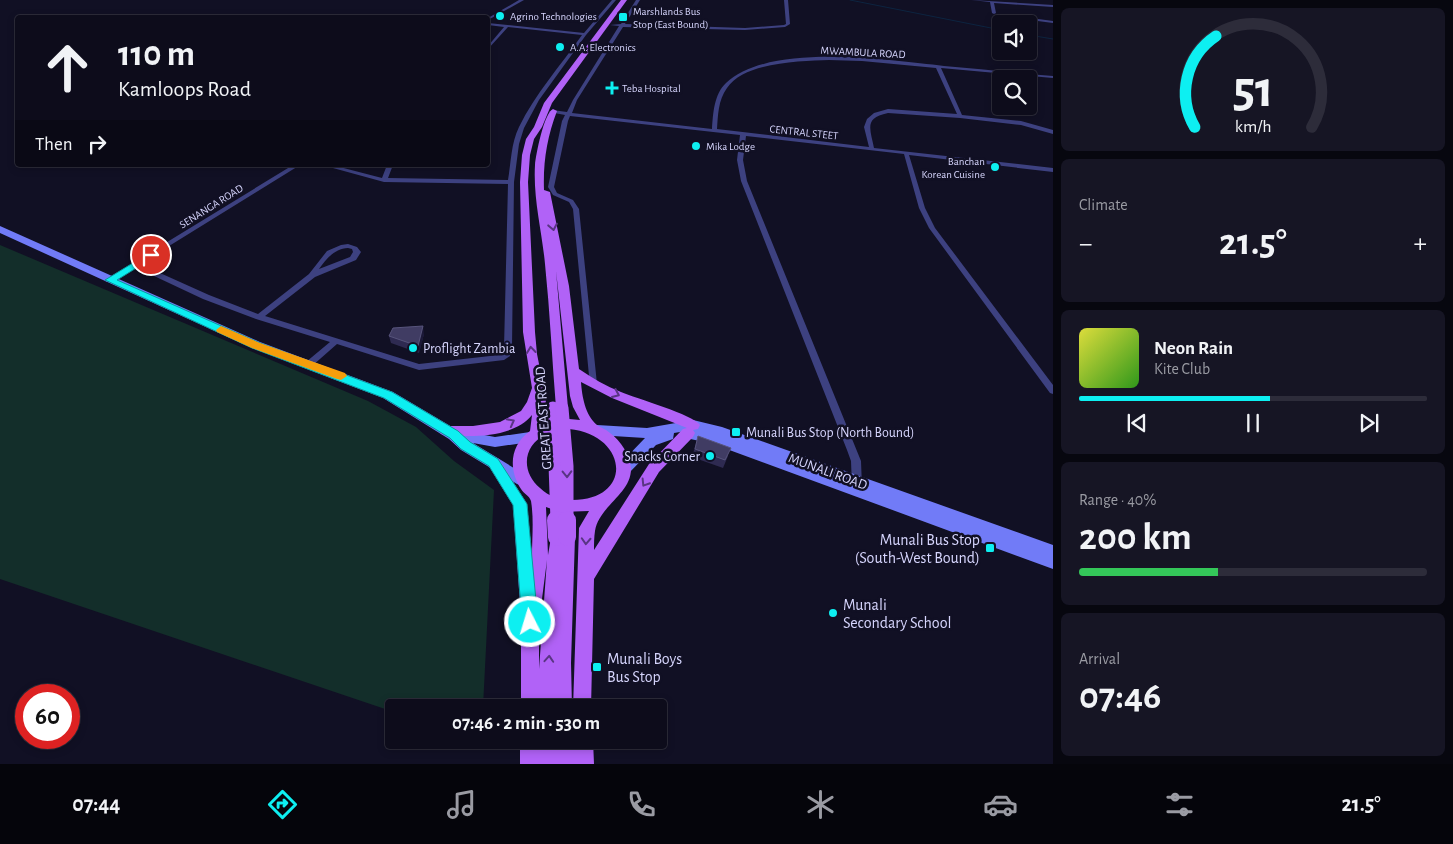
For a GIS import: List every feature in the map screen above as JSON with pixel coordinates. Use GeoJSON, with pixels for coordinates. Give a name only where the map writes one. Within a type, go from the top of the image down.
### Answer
{"type":"FeatureCollection","features":[{"type":"Feature","properties":{"kind":"main road","name":"GREAT EAST ROAD"},"geometry":{"type":"LineString","coordinates":[[563,699],[562,537],[558,408],[532,164],[548,111],[565,79],[624,0]]}},
{"type":"Feature","properties":{"kind":"main road","name":"GREAT EAST ROAD"},"geometry":{"type":"LineString","coordinates":[[548,111],[631,0]]}},
{"type":"Feature","properties":{"kind":"main road","name":"GREAT EAST ROAD"},"geometry":{"type":"LineString","coordinates":[[542,127],[550,140],[546,187],[564,286],[573,371],[579,407],[595,429]]}},
{"type":"Feature","properties":{"kind":"main road","name":"GREAT EAST ROAD"},"geometry":{"type":"LineString","coordinates":[[534,435],[540,408],[529,332],[524,182],[526,155],[530,139],[542,127]]}},
{"type":"Feature","properties":{"kind":"main road"},"geometry":{"type":"LineString","coordinates":[[0,229],[256,345],[388,395],[450,432],[466,446],[522,480],[538,496],[560,505],[584,506],[606,497],[616,489],[622,480],[624,469],[620,451],[614,443],[595,429],[581,425],[563,424],[546,428],[524,444],[518,461],[522,480]]}},
{"type":"Feature","properties":{"kind":"main road"},"geometry":{"type":"LineString","coordinates":[[573,371],[593,384],[693,428],[654,468],[586,578]]}},
{"type":"Feature","properties":{"kind":"main road"},"geometry":{"type":"LineString","coordinates":[[450,432],[486,431],[514,421],[532,404],[537,384]]}},
{"type":"Feature","properties":{"kind":"main road","name":"MUNALI ROAD"},"geometry":{"type":"LineString","coordinates":[[624,469],[651,441],[693,428]]}},
{"type":"Feature","properties":{"kind":"main road","name":"MUNALI ROAD"},"geometry":{"type":"LineString","coordinates":[[595,429],[647,433],[693,428],[715,439],[1053,552]]}},
{"type":"Feature","properties":{"kind":"main road"},"geometry":{"type":"LineString","coordinates":[[450,432],[495,442],[534,435]]}},
{"type":"Feature","properties":{"kind":"main road"},"geometry":{"type":"LineString","coordinates":[[494,462],[520,504],[530,622],[530,699]]}},
{"type":"Feature","properties":{"kind":"main road","name":"MUNALI ROAD"},"geometry":{"type":"LineString","coordinates":[[858,487],[1053,562]]}},
{"type":"Feature","properties":{"kind":"main road"},"geometry":{"type":"LineString","coordinates":[[530,622],[540,557],[538,496]]}},
{"type":"Feature","properties":{"kind":"main road"},"geometry":{"type":"LineString","coordinates":[[582,699],[587,528],[606,497]]}},
{"type":"Feature","properties":{"kind":"main road","name":"GREAT EAST ROAD"},"geometry":{"type":"LineString","coordinates":[[548,699],[548,669],[562,537]]}},
{"type":"Feature","properties":{"kind":"main road"},"geometry":{"type":"LineString","coordinates":[[530,749],[530,764]]}},
{"type":"Feature","properties":{"kind":"main road"},"geometry":{"type":"LineString","coordinates":[[548,749],[548,764]]}},
{"type":"Feature","properties":{"kind":"main road"},"geometry":{"type":"LineString","coordinates":[[564,749],[564,764]]}},
{"type":"Feature","properties":{"kind":"main road"},"geometry":{"type":"LineString","coordinates":[[583,749],[584,764]]}},
{"type":"Feature","properties":{"kind":"street"},"geometry":{"type":"LineString","coordinates":[[490,18],[522,0]]}},
{"type":"Feature","properties":{"kind":"street"},"geometry":{"type":"LineString","coordinates":[[134,265],[206,297],[259,317],[420,367],[501,358],[507,354],[511,182],[516,144],[521,128],[530,110],[585,34],[614,0]]}},
{"type":"Feature","properties":{"kind":"street"},"geometry":{"type":"LineString","coordinates":[[593,384],[575,204],[555,194],[551,187],[568,113],[638,0]]}},
{"type":"Feature","properties":{"kind":"street"},"geometry":{"type":"LineString","coordinates":[[612,25],[745,29],[785,26],[788,24],[786,0]]}},
{"type":"Feature","properties":{"kind":"street"},"geometry":{"type":"LineString","coordinates":[[973,0],[1053,4]]}},
{"type":"Feature","properties":{"kind":"street"},"geometry":{"type":"LineString","coordinates":[[1043,0],[1053,4]]}},
{"type":"Feature","properties":{"kind":"street"},"geometry":{"type":"LineString","coordinates":[[992,2],[994,13]]}},
{"type":"Feature","properties":{"kind":"street"},"geometry":{"type":"LineString","coordinates":[[1037,20],[1053,22]]}},
{"type":"Feature","properties":{"kind":"street"},"geometry":{"type":"LineString","coordinates":[[490,24],[585,34]]}},
{"type":"Feature","properties":{"kind":"street"},"geometry":{"type":"LineString","coordinates":[[490,46],[507,26]]}},
{"type":"Feature","properties":{"kind":"street","name":"MWAMBULA ROAD"},"geometry":{"type":"LineString","coordinates":[[714,131],[721,93],[727,84],[742,73],[761,66],[797,60],[833,59],[938,66],[1053,77]]}},
{"type":"Feature","properties":{"kind":"street"},"geometry":{"type":"LineString","coordinates":[[938,66],[960,116]]}},
{"type":"Feature","properties":{"kind":"street","name":"CENTRAL STEET"},"geometry":{"type":"LineString","coordinates":[[530,110],[1053,170]]}},
{"type":"Feature","properties":{"kind":"street"},"geometry":{"type":"LineString","coordinates":[[872,150],[867,126],[869,120],[876,114],[888,111],[1021,123],[1053,132]]}},
{"type":"Feature","properties":{"kind":"street"},"geometry":{"type":"LineString","coordinates":[[743,135],[740,160],[744,181],[852,450],[858,487]]}},
{"type":"Feature","properties":{"kind":"street"},"geometry":{"type":"LineString","coordinates":[[906,153],[922,208],[932,228],[1053,391]]}},
{"type":"Feature","properties":{"kind":"street","name":"SENANGA ROAD"},"geometry":{"type":"LineString","coordinates":[[109,280],[294,167]]}},
{"type":"Feature","properties":{"kind":"street"},"geometry":{"type":"LineString","coordinates":[[334,167],[384,180],[511,182]]}},
{"type":"Feature","properties":{"kind":"street"},"geometry":{"type":"LineString","coordinates":[[384,180],[389,167]]}},
{"type":"Feature","properties":{"kind":"street"},"geometry":{"type":"LineString","coordinates":[[259,317],[312,275],[329,252],[344,246],[355,248],[357,252],[353,258],[312,275]]}},
{"type":"Feature","properties":{"kind":"street"},"geometry":{"type":"LineString","coordinates":[[309,364],[336,340]]}},
{"type":"Feature","properties":{"kind":"green space"},"geometry":{"type":"Polygon","coordinates":[[[0,245],[368,401],[416,427],[454,461],[494,490],[483,699],[385,699],[385,709],[0,579],[0,245]]]}},
{"type":"Feature","properties":{"kind":"building"},"geometry":{"type":"Polygon","coordinates":[[[423,326],[418,346],[389,336],[393,328],[423,326]]]}},
{"type":"Feature","properties":{"kind":"building"},"geometry":{"type":"Polygon","coordinates":[[[698,436],[731,448],[725,460],[695,449],[698,436]]]}},
{"type":"Feature","properties":{"kind":"waterway"},"geometry":{"type":"LineString","coordinates":[[850,0],[992,28]]}},
{"type":"Feature","properties":{"kind":"waterway"},"geometry":{"type":"LineString","coordinates":[[1037,36],[1053,39]]}},
{"type":"Feature","properties":{"kind":"slow traffic"},"geometry":{"type":"LineString","coordinates":[[221,330],[341,376]]}},
{"type":"Feature","properties":{"kind":"place","name":"Agrino Technologies"},"geometry":{"type":"Point","coordinates":[500,16]}},
{"type":"Feature","properties":{"kind":"place","name":"Marshlands Bus Stop (East Bound)"},"geometry":{"type":"Point","coordinates":[623,17]}},
{"type":"Feature","properties":{"kind":"place","name":"A.A. Electronics"},"geometry":{"type":"Point","coordinates":[560,47]}},
{"type":"Feature","properties":{"kind":"place","name":"Teba Hospital"},"geometry":{"type":"Point","coordinates":[612,88]}},
{"type":"Feature","properties":{"kind":"place","name":"Mika Lodge"},"geometry":{"type":"Point","coordinates":[696,146]}},
{"type":"Feature","properties":{"kind":"place","name":"Banchan Korean Cuisine"},"geometry":{"type":"Point","coordinates":[995,167]}},
{"type":"Feature","properties":{"kind":"place","name":"Proflight Zambia"},"geometry":{"type":"Point","coordinates":[413,348]}},
{"type":"Feature","properties":{"kind":"place","name":"Munali Bus Stop (North Bound)"},"geometry":{"type":"Point","coordinates":[736,432]}},
{"type":"Feature","properties":{"kind":"place","name":"Snacks Corner"},"geometry":{"type":"Point","coordinates":[710,456]}},
{"type":"Feature","properties":{"kind":"place","name":"Munali Bus Stop (South-West Bound)"},"geometry":{"type":"Point","coordinates":[990,548]}},
{"type":"Feature","properties":{"kind":"place","name":"Munali Secondary School"},"geometry":{"type":"Point","coordinates":[833,613]}},
{"type":"Feature","properties":{"kind":"place","name":"Munali Boys Bus Stop"},"geometry":{"type":"Point","coordinates":[597,667]}},
{"type":"Feature","properties":{"kind":"route"},"geometry":{"type":"LineString","coordinates":[[151,255],[109,280],[256,345],[388,395],[494,462],[520,504],[530,622]]}}]}
